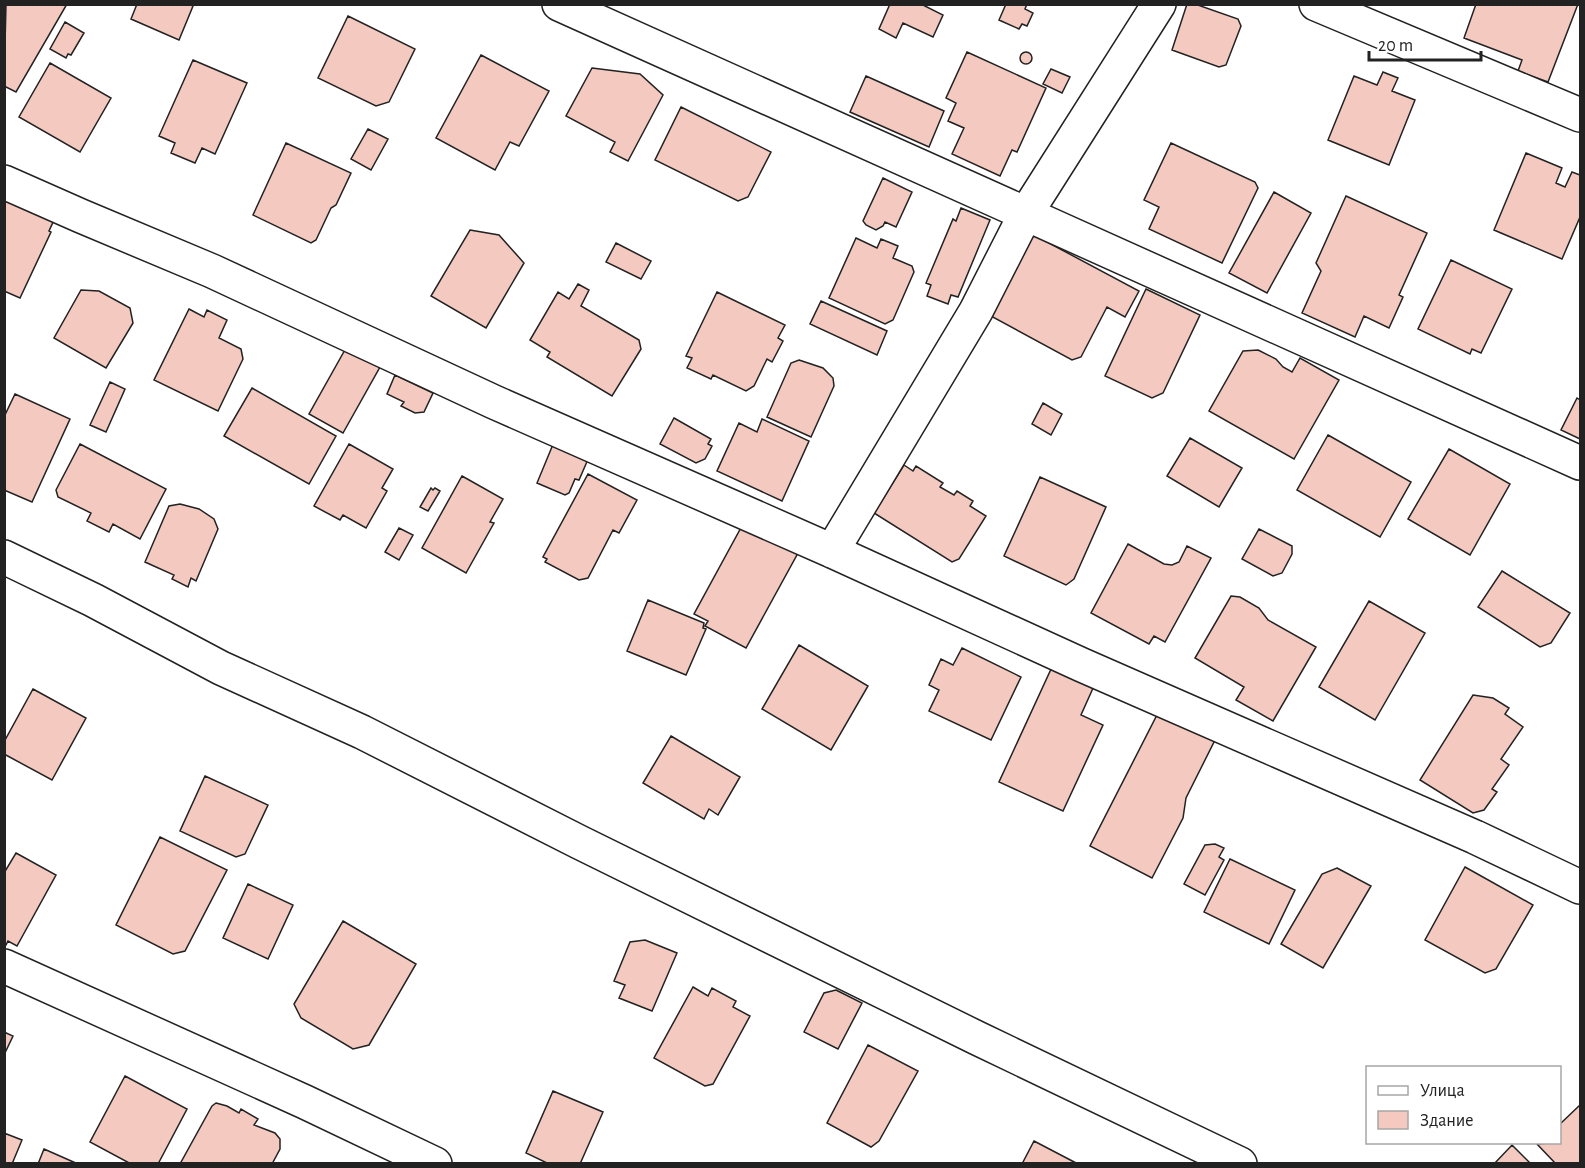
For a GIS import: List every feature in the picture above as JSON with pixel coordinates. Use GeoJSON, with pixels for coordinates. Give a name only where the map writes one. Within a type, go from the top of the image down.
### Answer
{"type":"FeatureCollection","features":[{"type":"Feature","properties":{"kind":"street"},"geometry":{"type":"LineString","coordinates":[[559,4],[1581,463]]}},
{"type":"Feature","properties":{"kind":"street"},"geometry":{"type":"LineString","coordinates":[[832,551],[976,311],[1025,215],[1159,4]]}},
{"type":"Feature","properties":{"kind":"street"},"geometry":{"type":"LineString","coordinates":[[1316,4],[1581,115]]}},
{"type":"Feature","properties":{"kind":"street"},"geometry":{"type":"LineString","coordinates":[[4,182],[212,271],[494,402],[832,551],[1082,665],[1475,837],[1581,887]]}},
{"type":"Feature","properties":{"kind":"street"},"geometry":{"type":"LineString","coordinates":[[4,557],[93,600],[221,668],[362,732],[1007,1053],[1240,1164]]}},
{"type":"Feature","properties":{"kind":"street"},"geometry":{"type":"LineString","coordinates":[[4,966],[305,1102],[435,1164]]}},
{"type":"Feature","properties":{"kind":"building"},"geometry":{"type":"Polygon","coordinates":[[[6,4],[67,4],[16,92],[4,86],[6,4]]]}},
{"type":"Feature","properties":{"kind":"building"},"geometry":{"type":"Polygon","coordinates":[[[137,4],[189,4],[193,6],[179,40],[131,19],[137,4]]]}},
{"type":"Feature","properties":{"kind":"building"},"geometry":{"type":"Polygon","coordinates":[[[890,4],[921,4],[943,15],[933,37],[903,23],[896,38],[879,29],[890,4]]]}},
{"type":"Feature","properties":{"kind":"building"},"geometry":{"type":"Polygon","coordinates":[[[1006,4],[1027,4],[1025,9],[1033,13],[1027,26],[1022,24],[1019,29],[999,20],[1006,4]]]}},
{"type":"Feature","properties":{"kind":"building"},"geometry":{"type":"Polygon","coordinates":[[[1187,4],[1195,4],[1238,19],[1241,26],[1226,65],[1219,67],[1172,50],[1187,4]]]}},
{"type":"Feature","properties":{"kind":"building"},"geometry":{"type":"Polygon","coordinates":[[[1476,4],[1578,4],[1548,82],[1518,71],[1522,60],[1464,38],[1476,4]]]}},
{"type":"Feature","properties":{"kind":"building"},"geometry":{"type":"Polygon","coordinates":[[[348,16],[415,49],[389,102],[376,106],[318,78],[348,16]]]}},
{"type":"Feature","properties":{"kind":"building"},"geometry":{"type":"Polygon","coordinates":[[[65,22],[84,33],[71,55],[68,54],[66,58],[50,49],[65,22]]]}},
{"type":"Feature","properties":{"kind":"building"},"geometry":{"type":"Polygon","coordinates":[[[967,52],[1046,88],[1017,152],[1012,150],[1000,176],[952,154],[964,128],[948,121],[956,103],[946,98],[967,52]]]}},
{"type":"Feature","properties":{"kind":"building"},"geometry":{"type":"Polygon","coordinates":[[[1028,52],[1032,58],[1028,64],[1024,64],[1020,56],[1028,52]]]}},
{"type":"Feature","properties":{"kind":"building"},"geometry":{"type":"Polygon","coordinates":[[[481,55],[549,91],[519,146],[510,142],[495,170],[436,138],[481,55]]]}},
{"type":"Feature","properties":{"kind":"building"},"geometry":{"type":"Polygon","coordinates":[[[193,60],[247,83],[215,154],[202,148],[195,163],[171,153],[175,143],[159,136],[193,60]]]}},
{"type":"Feature","properties":{"kind":"building"},"geometry":{"type":"Polygon","coordinates":[[[50,63],[111,98],[80,152],[19,117],[50,63]]]}},
{"type":"Feature","properties":{"kind":"building"},"geometry":{"type":"Polygon","coordinates":[[[592,68],[640,74],[663,95],[628,161],[610,152],[615,142],[566,116],[592,68]]]}},
{"type":"Feature","properties":{"kind":"building"},"geometry":{"type":"Polygon","coordinates":[[[1051,69],[1070,77],[1062,93],[1043,84],[1051,69]]]}},
{"type":"Feature","properties":{"kind":"building"},"geometry":{"type":"Polygon","coordinates":[[[1383,72],[1398,78],[1392,91],[1415,100],[1389,165],[1328,140],[1354,76],[1377,85],[1383,72]]]}},
{"type":"Feature","properties":{"kind":"building"},"geometry":{"type":"Polygon","coordinates":[[[866,76],[944,111],[929,147],[850,112],[866,76]]]}},
{"type":"Feature","properties":{"kind":"building"},"geometry":{"type":"Polygon","coordinates":[[[681,107],[771,152],[748,197],[738,201],[655,160],[681,107]]]}},
{"type":"Feature","properties":{"kind":"building"},"geometry":{"type":"Polygon","coordinates":[[[368,129],[388,139],[371,170],[351,159],[368,129]]]}},
{"type":"Feature","properties":{"kind":"building"},"geometry":{"type":"Polygon","coordinates":[[[286,143],[351,173],[316,240],[311,243],[253,215],[286,143]]]}},
{"type":"Feature","properties":{"kind":"building"},"geometry":{"type":"Polygon","coordinates":[[[1171,143],[1255,182],[1258,188],[1222,263],[1149,229],[1159,207],[1144,200],[1171,143]]]}},
{"type":"Feature","properties":{"kind":"building"},"geometry":{"type":"Polygon","coordinates":[[[1526,153],[1562,168],[1556,183],[1565,187],[1572,172],[1580,175],[1580,217],[1562,259],[1494,230],[1526,153]]]}},
{"type":"Feature","properties":{"kind":"building"},"geometry":{"type":"Polygon","coordinates":[[[883,178],[912,192],[896,227],[885,222],[876,230],[863,221],[883,178]]]}},
{"type":"Feature","properties":{"kind":"building"},"geometry":{"type":"Polygon","coordinates":[[[1274,192],[1311,213],[1267,293],[1229,273],[1274,192]]]}},
{"type":"Feature","properties":{"kind":"building"},"geometry":{"type":"Polygon","coordinates":[[[1346,196],[1427,233],[1399,295],[1403,297],[1389,328],[1364,316],[1355,337],[1302,313],[1321,271],[1316,263],[1346,196]]]}},
{"type":"Feature","properties":{"kind":"building"},"geometry":{"type":"Polygon","coordinates":[[[4,197],[54,220],[49,231],[51,232],[20,298],[4,291],[4,197]]]}},
{"type":"Feature","properties":{"kind":"building"},"geometry":{"type":"Polygon","coordinates":[[[961,208],[990,220],[958,297],[951,295],[948,304],[927,296],[931,285],[926,283],[953,219],[956,221],[961,208]]]}},
{"type":"Feature","properties":{"kind":"building"},"geometry":{"type":"Polygon","coordinates":[[[470,230],[499,235],[524,263],[486,328],[431,296],[470,230]]]}},
{"type":"Feature","properties":{"kind":"building"},"geometry":{"type":"Polygon","coordinates":[[[1032,234],[1139,291],[1125,317],[1107,307],[1081,357],[1072,360],[989,315],[1032,234]]]}},
{"type":"Feature","properties":{"kind":"building"},"geometry":{"type":"Polygon","coordinates":[[[856,238],[877,248],[881,239],[898,246],[893,258],[912,266],[914,272],[893,320],[885,324],[829,298],[856,238]]]}},
{"type":"Feature","properties":{"kind":"building"},"geometry":{"type":"Polygon","coordinates":[[[616,243],[651,261],[641,279],[606,262],[616,243]]]}},
{"type":"Feature","properties":{"kind":"building"},"geometry":{"type":"Polygon","coordinates":[[[1451,260],[1512,289],[1481,353],[1472,349],[1470,354],[1418,329],[1451,260]]]}},
{"type":"Feature","properties":{"kind":"building"},"geometry":{"type":"Polygon","coordinates":[[[578,284],[589,290],[581,306],[639,340],[641,349],[612,396],[547,357],[550,352],[530,340],[558,292],[569,299],[578,284]]]}},
{"type":"Feature","properties":{"kind":"building"},"geometry":{"type":"Polygon","coordinates":[[[1146,289],[1200,315],[1163,393],[1152,398],[1105,376],[1146,289]]]}},
{"type":"Feature","properties":{"kind":"building"},"geometry":{"type":"Polygon","coordinates":[[[81,290],[99,291],[130,308],[133,323],[106,368],[54,338],[81,290]]]}},
{"type":"Feature","properties":{"kind":"building"},"geometry":{"type":"Polygon","coordinates":[[[717,292],[785,325],[778,338],[783,341],[772,362],[767,359],[754,386],[746,391],[713,375],[711,379],[687,368],[692,358],[686,356],[717,292]]]}},
{"type":"Feature","properties":{"kind":"building"},"geometry":{"type":"Polygon","coordinates":[[[821,301],[887,331],[877,355],[810,324],[821,301]]]}},
{"type":"Feature","properties":{"kind":"building"},"geometry":{"type":"Polygon","coordinates":[[[189,309],[204,317],[207,310],[227,320],[219,338],[241,349],[243,359],[218,411],[154,380],[189,309]]]}},
{"type":"Feature","properties":{"kind":"building"},"geometry":{"type":"Polygon","coordinates":[[[346,348],[380,367],[343,433],[309,414],[346,348]]]}},
{"type":"Feature","properties":{"kind":"building"},"geometry":{"type":"Polygon","coordinates":[[[1258,350],[1276,359],[1292,372],[1300,358],[1339,380],[1294,459],[1209,411],[1243,351],[1258,350]]]}},
{"type":"Feature","properties":{"kind":"building"},"geometry":{"type":"Polygon","coordinates":[[[799,360],[823,368],[833,378],[834,386],[811,437],[767,417],[791,363],[799,360]]]}},
{"type":"Feature","properties":{"kind":"building"},"geometry":{"type":"Polygon","coordinates":[[[395,375],[433,393],[424,412],[415,413],[401,406],[404,402],[387,394],[395,375]]]}},
{"type":"Feature","properties":{"kind":"building"},"geometry":{"type":"Polygon","coordinates":[[[110,382],[125,389],[106,432],[90,425],[110,382]]]}},
{"type":"Feature","properties":{"kind":"building"},"geometry":{"type":"Polygon","coordinates":[[[252,388],[336,436],[309,484],[224,436],[252,388]]]}},
{"type":"Feature","properties":{"kind":"building"},"geometry":{"type":"Polygon","coordinates":[[[15,394],[70,419],[32,502],[4,490],[4,417],[15,394]]]}},
{"type":"Feature","properties":{"kind":"building"},"geometry":{"type":"Polygon","coordinates":[[[1577,398],[1580,400],[1580,439],[1561,430],[1577,398]]]}},
{"type":"Feature","properties":{"kind":"building"},"geometry":{"type":"Polygon","coordinates":[[[1043,403],[1062,414],[1051,435],[1032,424],[1043,403]]]}},
{"type":"Feature","properties":{"kind":"building"},"geometry":{"type":"Polygon","coordinates":[[[674,418],[711,439],[708,444],[712,446],[705,459],[696,463],[660,444],[674,418]]]}},
{"type":"Feature","properties":{"kind":"building"},"geometry":{"type":"Polygon","coordinates":[[[762,419],[809,441],[782,501],[717,471],[739,423],[757,432],[762,419]]]}},
{"type":"Feature","properties":{"kind":"building"},"geometry":{"type":"Polygon","coordinates":[[[1328,435],[1411,482],[1380,537],[1297,490],[1328,435]]]}},
{"type":"Feature","properties":{"kind":"building"},"geometry":{"type":"Polygon","coordinates":[[[1190,438],[1242,468],[1219,507],[1167,476],[1190,438]]]}},
{"type":"Feature","properties":{"kind":"building"},"geometry":{"type":"Polygon","coordinates":[[[554,442],[589,457],[579,480],[575,479],[569,493],[565,495],[537,483],[554,442]]]}},
{"type":"Feature","properties":{"kind":"building"},"geometry":{"type":"Polygon","coordinates":[[[80,444],[166,489],[140,539],[113,524],[109,532],[87,521],[91,513],[58,497],[56,490],[80,444]]]}},
{"type":"Feature","properties":{"kind":"building"},"geometry":{"type":"Polygon","coordinates":[[[349,444],[393,469],[382,488],[387,491],[366,528],[343,515],[340,520],[314,506],[349,444]]]}},
{"type":"Feature","properties":{"kind":"building"},"geometry":{"type":"Polygon","coordinates":[[[1449,449],[1510,484],[1470,555],[1408,519],[1449,449]]]}},
{"type":"Feature","properties":{"kind":"building"},"geometry":{"type":"Polygon","coordinates":[[[904,465],[913,471],[916,466],[943,483],[940,487],[954,495],[957,491],[973,501],[970,506],[986,516],[959,559],[952,562],[874,513],[904,465]]]}},
{"type":"Feature","properties":{"kind":"building"},"geometry":{"type":"Polygon","coordinates":[[[588,474],[637,500],[619,533],[613,530],[588,578],[579,580],[545,562],[547,559],[543,557],[588,474]]]}},
{"type":"Feature","properties":{"kind":"building"},"geometry":{"type":"Polygon","coordinates":[[[462,476],[503,499],[490,522],[494,523],[466,573],[422,548],[462,476]]]}},
{"type":"Feature","properties":{"kind":"building"},"geometry":{"type":"Polygon","coordinates":[[[1040,477],[1106,507],[1074,579],[1066,585],[1004,556],[1040,477]]]}},
{"type":"Feature","properties":{"kind":"building"},"geometry":{"type":"Polygon","coordinates":[[[431,488],[440,491],[428,511],[420,507],[431,488]]]}},
{"type":"Feature","properties":{"kind":"building"},"geometry":{"type":"Polygon","coordinates":[[[180,504],[199,509],[214,519],[218,529],[196,581],[191,578],[188,587],[172,579],[174,575],[145,562],[169,506],[180,504]]]}},
{"type":"Feature","properties":{"kind":"building"},"geometry":{"type":"Polygon","coordinates":[[[743,524],[798,553],[746,648],[705,626],[708,621],[694,614],[743,524]]]}},
{"type":"Feature","properties":{"kind":"building"},"geometry":{"type":"Polygon","coordinates":[[[399,528],[413,535],[399,560],[385,552],[399,528]]]}},
{"type":"Feature","properties":{"kind":"building"},"geometry":{"type":"Polygon","coordinates":[[[1259,529],[1292,546],[1292,554],[1282,573],[1273,576],[1242,559],[1259,529]]]}},
{"type":"Feature","properties":{"kind":"building"},"geometry":{"type":"Polygon","coordinates":[[[1128,544],[1164,564],[1172,565],[1179,562],[1187,546],[1211,558],[1165,642],[1154,636],[1149,644],[1091,613],[1128,544]]]}},
{"type":"Feature","properties":{"kind":"building"},"geometry":{"type":"Polygon","coordinates":[[[1502,571],[1570,613],[1551,643],[1540,647],[1478,607],[1502,571]]]}},
{"type":"Feature","properties":{"kind":"building"},"geometry":{"type":"Polygon","coordinates":[[[1231,596],[1240,597],[1259,608],[1268,620],[1316,647],[1273,721],[1236,700],[1244,687],[1195,658],[1231,596]]]}},
{"type":"Feature","properties":{"kind":"building"},"geometry":{"type":"Polygon","coordinates":[[[648,600],[704,623],[703,628],[706,629],[686,675],[627,651],[648,600]]]}},
{"type":"Feature","properties":{"kind":"building"},"geometry":{"type":"Polygon","coordinates":[[[1369,601],[1425,633],[1375,720],[1319,687],[1369,601]]]}},
{"type":"Feature","properties":{"kind":"building"},"geometry":{"type":"Polygon","coordinates":[[[799,645],[868,686],[831,750],[762,709],[799,645]]]}},
{"type":"Feature","properties":{"kind":"building"},"geometry":{"type":"Polygon","coordinates":[[[962,648],[1021,677],[991,740],[929,711],[939,690],[929,685],[941,659],[953,665],[962,648]]]}},
{"type":"Feature","properties":{"kind":"building"},"geometry":{"type":"Polygon","coordinates":[[[1052,667],[1094,686],[1081,715],[1103,725],[1063,811],[999,782],[1052,667]]]}},
{"type":"Feature","properties":{"kind":"building"},"geometry":{"type":"Polygon","coordinates":[[[33,689],[86,718],[52,780],[4,754],[4,742],[33,689]]]}},
{"type":"Feature","properties":{"kind":"building"},"geometry":{"type":"Polygon","coordinates":[[[1473,695],[1493,698],[1509,708],[1505,714],[1523,727],[1501,759],[1509,765],[1492,789],[1497,792],[1484,810],[1473,813],[1420,780],[1473,695]]]}},
{"type":"Feature","properties":{"kind":"building"},"geometry":{"type":"Polygon","coordinates":[[[1159,711],[1215,740],[1186,798],[1183,818],[1152,878],[1090,846],[1159,711]]]}},
{"type":"Feature","properties":{"kind":"building"},"geometry":{"type":"Polygon","coordinates":[[[671,736],[740,777],[718,815],[709,809],[704,819],[643,783],[671,736]]]}},
{"type":"Feature","properties":{"kind":"building"},"geometry":{"type":"Polygon","coordinates":[[[205,776],[268,805],[245,854],[236,857],[180,831],[205,776]]]}},
{"type":"Feature","properties":{"kind":"building"},"geometry":{"type":"Polygon","coordinates":[[[160,837],[227,870],[185,951],[173,954],[116,925],[160,837]]]}},
{"type":"Feature","properties":{"kind":"building"},"geometry":{"type":"Polygon","coordinates":[[[1215,844],[1224,848],[1219,857],[1224,860],[1205,895],[1184,884],[1205,845],[1215,844]]]}},
{"type":"Feature","properties":{"kind":"building"},"geometry":{"type":"Polygon","coordinates":[[[16,853],[56,875],[17,946],[8,941],[4,945],[4,873],[16,853]]]}},
{"type":"Feature","properties":{"kind":"building"},"geometry":{"type":"Polygon","coordinates":[[[1230,859],[1295,890],[1269,944],[1204,912],[1230,859]]]}},
{"type":"Feature","properties":{"kind":"building"},"geometry":{"type":"Polygon","coordinates":[[[1465,867],[1533,905],[1496,969],[1485,973],[1425,940],[1465,867]]]}},
{"type":"Feature","properties":{"kind":"building"},"geometry":{"type":"Polygon","coordinates":[[[1337,868],[1371,886],[1323,968],[1281,944],[1322,874],[1337,868]]]}},
{"type":"Feature","properties":{"kind":"building"},"geometry":{"type":"Polygon","coordinates":[[[248,884],[293,905],[268,959],[223,938],[248,884]]]}},
{"type":"Feature","properties":{"kind":"building"},"geometry":{"type":"Polygon","coordinates":[[[343,921],[416,964],[369,1045],[353,1049],[301,1018],[294,1004],[343,921]]]}},
{"type":"Feature","properties":{"kind":"building"},"geometry":{"type":"Polygon","coordinates":[[[645,940],[677,953],[652,1011],[619,998],[625,985],[614,981],[630,942],[645,940]]]}},
{"type":"Feature","properties":{"kind":"building"},"geometry":{"type":"Polygon","coordinates":[[[693,987],[708,996],[712,988],[736,1001],[733,1007],[750,1016],[713,1084],[705,1086],[654,1058],[693,987]]]}},
{"type":"Feature","properties":{"kind":"building"},"geometry":{"type":"Polygon","coordinates":[[[836,990],[862,1003],[838,1049],[804,1032],[824,993],[836,990]]]}},
{"type":"Feature","properties":{"kind":"building"},"geometry":{"type":"Polygon","coordinates":[[[4,1032],[13,1036],[4,1055],[4,1032]]]}},
{"type":"Feature","properties":{"kind":"building"},"geometry":{"type":"Polygon","coordinates":[[[868,1045],[918,1071],[879,1141],[871,1147],[827,1123],[868,1045]]]}},
{"type":"Feature","properties":{"kind":"building"},"geometry":{"type":"Polygon","coordinates":[[[125,1076],[187,1109],[158,1164],[131,1164],[90,1142],[125,1076]]]}},
{"type":"Feature","properties":{"kind":"building"},"geometry":{"type":"Polygon","coordinates":[[[553,1091],[603,1112],[580,1164],[549,1164],[526,1153],[553,1091]]]}},
{"type":"Feature","properties":{"kind":"building"},"geometry":{"type":"Polygon","coordinates":[[[216,1103],[239,1113],[241,1109],[258,1119],[254,1125],[275,1133],[280,1139],[280,1149],[272,1164],[180,1164],[212,1106],[216,1103]]]}},
{"type":"Feature","properties":{"kind":"building"},"geometry":{"type":"Polygon","coordinates":[[[1580,1105],[1580,1164],[1556,1164],[1537,1144],[1561,1144],[1561,1123],[1580,1105]]]}},
{"type":"Feature","properties":{"kind":"building"},"geometry":{"type":"Polygon","coordinates":[[[4,1133],[22,1140],[12,1164],[4,1164],[4,1133]]]}},
{"type":"Feature","properties":{"kind":"building"},"geometry":{"type":"Polygon","coordinates":[[[1034,1141],[1078,1164],[1022,1164],[1034,1141]]]}},
{"type":"Feature","properties":{"kind":"building"},"geometry":{"type":"Polygon","coordinates":[[[1512,1145],[1531,1164],[1494,1164],[1512,1145]]]}},
{"type":"Feature","properties":{"kind":"building"},"geometry":{"type":"Polygon","coordinates":[[[44,1149],[78,1164],[38,1164],[44,1149]]]}}]}
